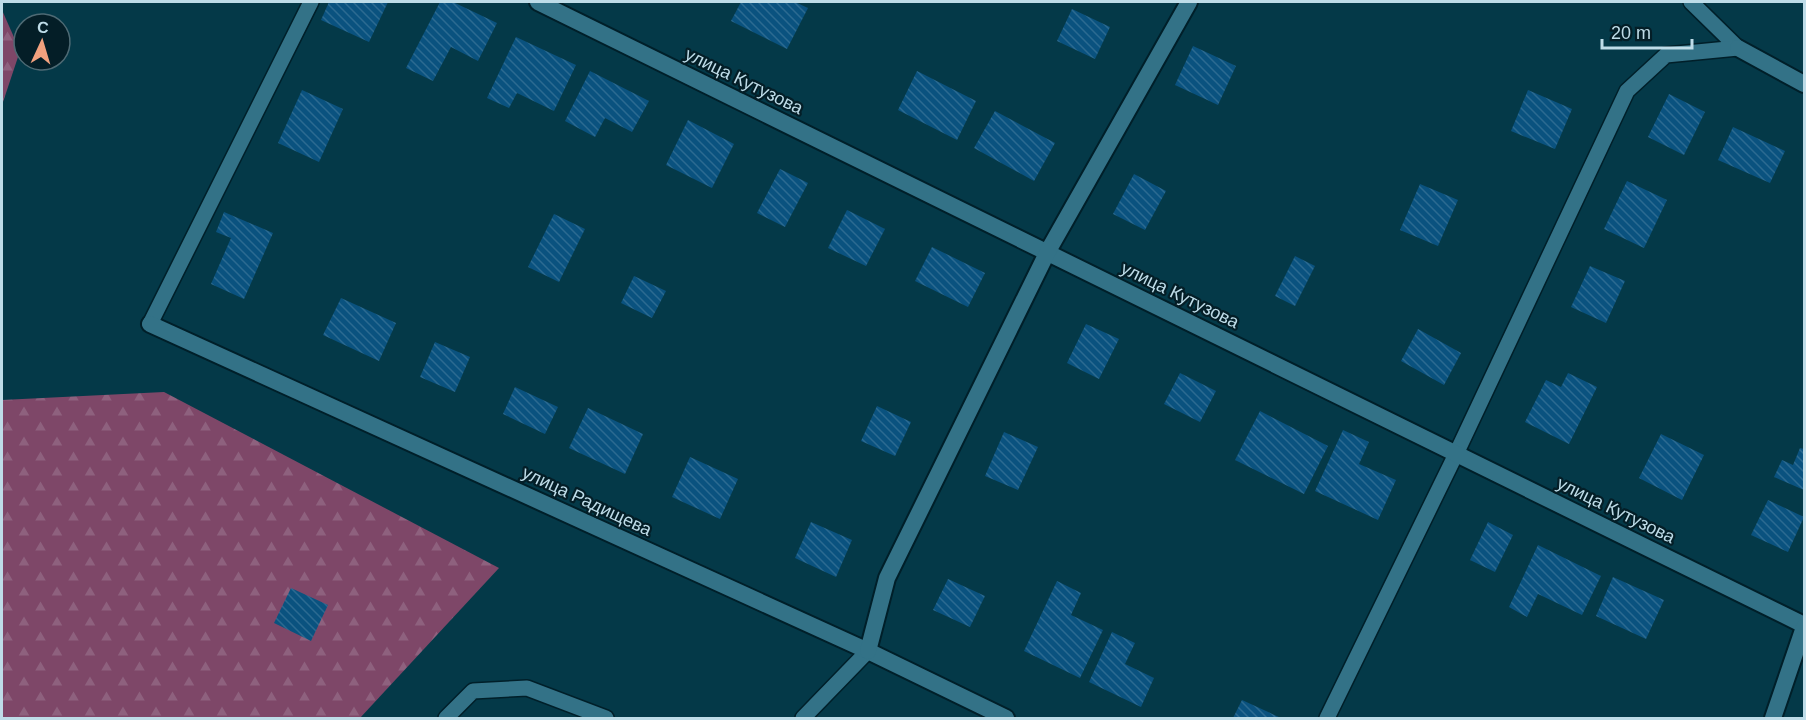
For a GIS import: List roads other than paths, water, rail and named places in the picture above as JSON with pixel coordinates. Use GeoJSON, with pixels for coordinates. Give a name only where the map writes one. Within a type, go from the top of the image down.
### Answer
{"type":"FeatureCollection","features":[{"type":"Feature","properties":{"kind":"street","name":"улица Кутузова"},"geometry":{"type":"LineString","coordinates":[[538,2],[1048,251],[1804,626]]}},
{"type":"Feature","properties":{"kind":"street"},"geometry":{"type":"LineString","coordinates":[[868,651],[887,578],[1048,251],[1189,2]]}},
{"type":"Feature","properties":{"kind":"street"},"geometry":{"type":"LineString","coordinates":[[1738,48],[1804,84]]}},
{"type":"Feature","properties":{"kind":"street","name":"улица Радищева"},"geometry":{"type":"LineString","coordinates":[[150,324],[868,651],[1006,718]]}},
{"type":"Feature","properties":{"kind":"street"},"geometry":{"type":"LineString","coordinates":[[1773,718],[1804,626]]}},
{"type":"Feature","properties":{"kind":"lane"},"geometry":{"type":"LineString","coordinates":[[150,324],[311,2]]}},
{"type":"Feature","properties":{"kind":"lane"},"geometry":{"type":"LineString","coordinates":[[1692,2],[1738,48]]}},
{"type":"Feature","properties":{"kind":"lane"},"geometry":{"type":"LineString","coordinates":[[1327,718],[1456,454],[1627,92],[1666,55],[1738,48]]}},
{"type":"Feature","properties":{"kind":"lane"},"geometry":{"type":"LineString","coordinates":[[803,718],[868,651]]}},
{"type":"Feature","properties":{"kind":"lane"},"geometry":{"type":"LineString","coordinates":[[446,718],[473,691],[527,688],[606,718]]}}]}
